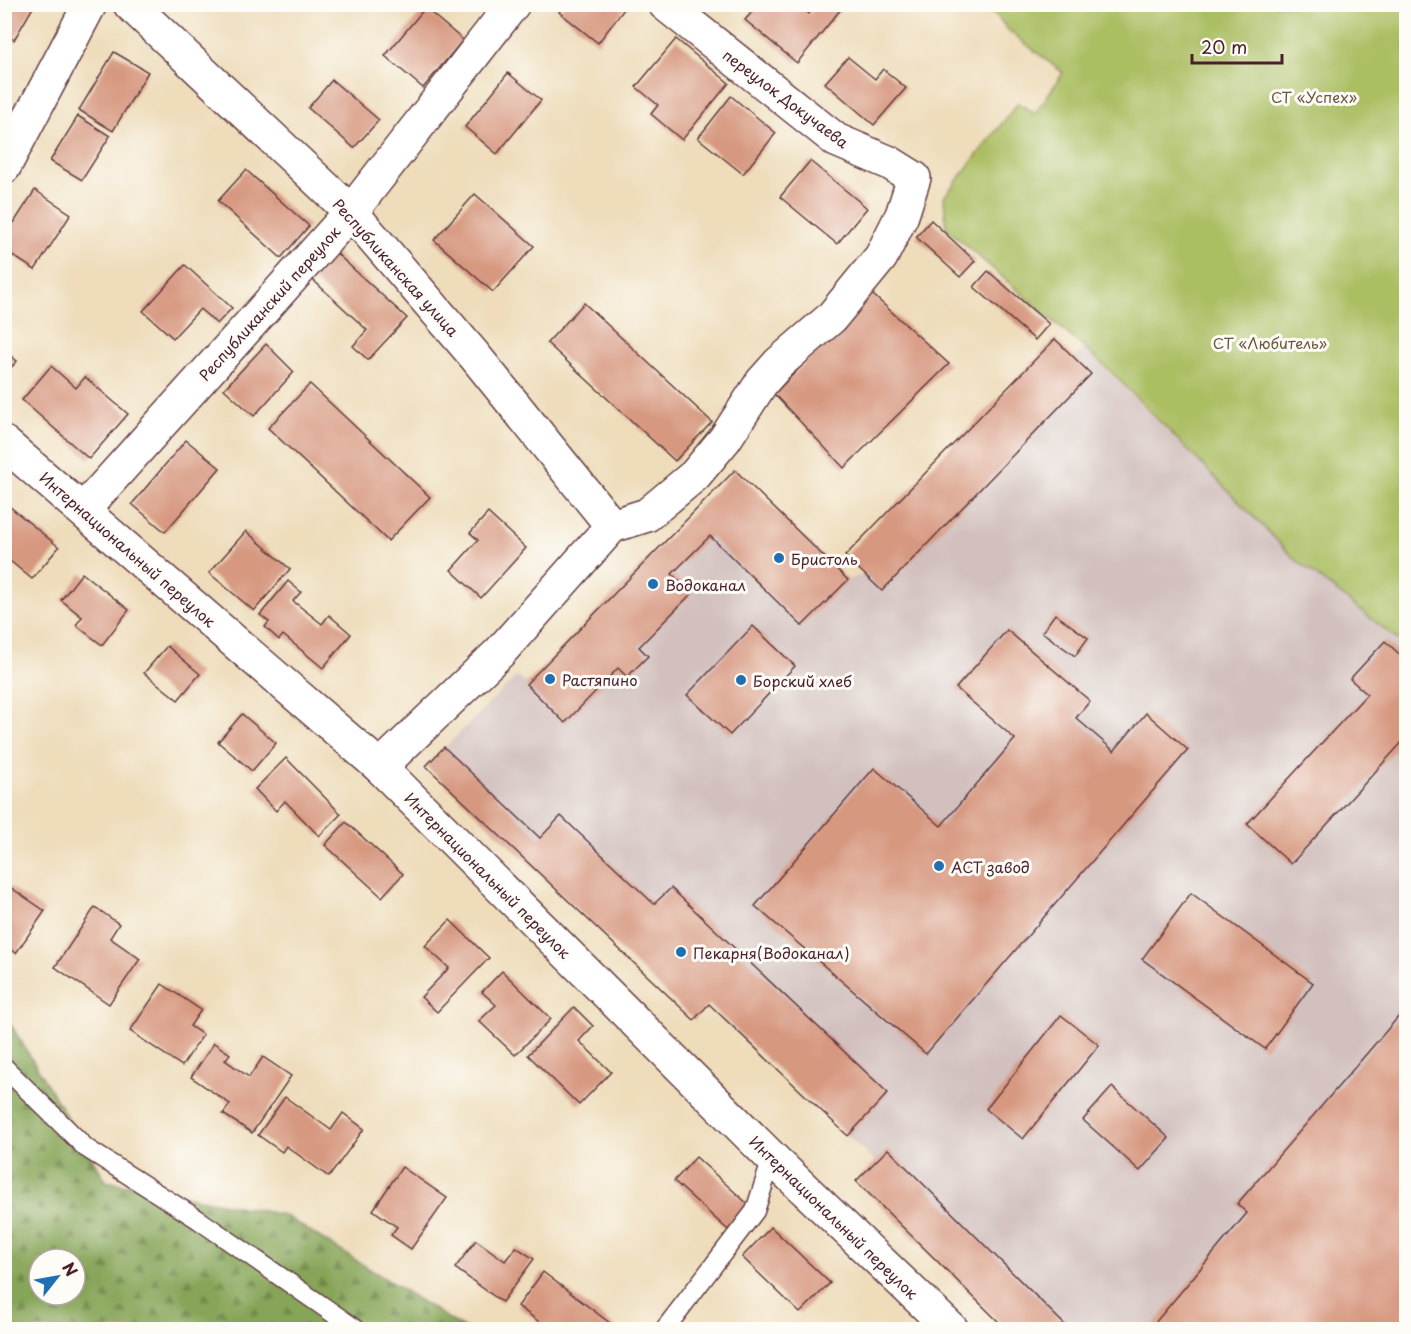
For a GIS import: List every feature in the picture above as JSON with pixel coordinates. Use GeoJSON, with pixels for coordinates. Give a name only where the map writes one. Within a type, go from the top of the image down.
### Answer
{"type":"FeatureCollection","features":[{"type":"Feature","properties":{"kind":"street"},"geometry":{"type":"LineString","coordinates":[[4,167],[90,4]]}},
{"type":"Feature","properties":{"kind":"street","name":"Республиканская улица"},"geometry":{"type":"LineString","coordinates":[[130,4],[351,212],[474,355],[612,526]]}},
{"type":"Feature","properties":{"kind":"street","name":"Республиканский переулок"},"geometry":{"type":"LineString","coordinates":[[84,509],[351,212],[513,4]]}},
{"type":"Feature","properties":{"kind":"street","name":"переулок Докучаева"},"geometry":{"type":"LineString","coordinates":[[612,526],[647,515],[696,475],[725,439],[762,382],[779,363],[831,318],[881,257],[902,215],[914,178],[890,163],[836,140],[665,4]]}},
{"type":"Feature","properties":{"kind":"street","name":"Интернациональный переулок"},"geometry":{"type":"LineString","coordinates":[[4,443],[84,509],[380,766],[775,1161],[952,1329]]}},
{"type":"Feature","properties":{"kind":"street"},"geometry":{"type":"LineString","coordinates":[[380,766],[500,652],[612,526]]}},
{"type":"Feature","properties":{"kind":"lane"},"geometry":{"type":"LineString","coordinates":[[4,1067],[86,1148],[199,1220],[357,1329]]}},
{"type":"Feature","properties":{"kind":"lane"},"geometry":{"type":"LineString","coordinates":[[664,1329],[755,1210],[767,1174],[775,1161]]}},
{"type":"Feature","properties":{"kind":"shaded area"},"geometry":{"type":"Polygon","coordinates":[[[1084,348],[1295,559],[1406,646],[1406,1329],[1007,1329],[856,1181],[875,1162],[709,1005],[694,1020],[426,766],[517,676],[526,684],[735,470],[847,580],[864,574],[1084,348]]]}},
{"type":"Feature","properties":{"kind":"green space","name":"СТ «Любитель»"},"geometry":{"type":"Polygon","coordinates":[[[988,5],[1406,5],[1406,646],[1295,559],[1107,368],[946,228],[944,197],[1018,103],[1035,114],[1063,73],[1008,30],[988,5]]]}},
{"type":"Feature","properties":{"kind":"green space"},"geometry":{"type":"Polygon","coordinates":[[[4,1021],[11,1025],[106,1181],[284,1215],[465,1329],[16,1329],[4,1318],[4,1021]]]}},
{"type":"Feature","properties":{"kind":"building"},"geometry":{"type":"Polygon","coordinates":[[[4,4],[35,4],[14,40],[4,34],[4,4]]]}},
{"type":"Feature","properties":{"kind":"building"},"geometry":{"type":"Polygon","coordinates":[[[565,4],[628,4],[598,43],[559,12],[565,4]]]}},
{"type":"Feature","properties":{"kind":"building"},"geometry":{"type":"Polygon","coordinates":[[[759,4],[798,4],[809,14],[817,4],[835,4],[841,9],[797,63],[745,20],[759,4]]]}},
{"type":"Feature","properties":{"kind":"building"},"geometry":{"type":"Polygon","coordinates":[[[425,8],[463,40],[423,88],[385,56],[425,8]]]}},
{"type":"Feature","properties":{"kind":"building"},"geometry":{"type":"Polygon","coordinates":[[[676,39],[729,83],[682,140],[651,114],[658,105],[636,87],[676,39]]]}},
{"type":"Feature","properties":{"kind":"building"},"geometry":{"type":"Polygon","coordinates":[[[114,52],[148,72],[113,131],[79,110],[114,52]]]}},
{"type":"Feature","properties":{"kind":"building"},"geometry":{"type":"Polygon","coordinates":[[[848,57],[875,79],[883,69],[906,88],[874,125],[825,83],[848,57]]]}},
{"type":"Feature","properties":{"kind":"building"},"geometry":{"type":"Polygon","coordinates":[[[508,73],[541,100],[497,154],[465,127],[508,73]]]}},
{"type":"Feature","properties":{"kind":"building"},"geometry":{"type":"Polygon","coordinates":[[[332,80],[379,120],[354,148],[308,108],[332,80]]]}},
{"type":"Feature","properties":{"kind":"building"},"geometry":{"type":"Polygon","coordinates":[[[731,96],[776,133],[743,174],[698,138],[731,96]]]}},
{"type":"Feature","properties":{"kind":"building"},"geometry":{"type":"Polygon","coordinates":[[[78,116],[110,136],[82,180],[50,161],[78,116]]]}},
{"type":"Feature","properties":{"kind":"building"},"geometry":{"type":"Polygon","coordinates":[[[810,161],[867,208],[837,244],[780,197],[810,161]]]}},
{"type":"Feature","properties":{"kind":"building"},"geometry":{"type":"Polygon","coordinates":[[[246,170],[309,226],[281,258],[218,201],[246,170]]]}},
{"type":"Feature","properties":{"kind":"building"},"geometry":{"type":"Polygon","coordinates":[[[35,190],[71,214],[35,270],[4,250],[4,238],[35,190]]]}},
{"type":"Feature","properties":{"kind":"building"},"geometry":{"type":"Polygon","coordinates":[[[475,194],[534,246],[493,292],[434,240],[475,194]]]}},
{"type":"Feature","properties":{"kind":"building"},"geometry":{"type":"Polygon","coordinates":[[[931,220],[975,261],[960,277],[916,237],[931,220]]]}},
{"type":"Feature","properties":{"kind":"building"},"geometry":{"type":"Polygon","coordinates":[[[336,253],[407,318],[368,360],[353,346],[367,330],[312,279],[336,253]]]}},
{"type":"Feature","properties":{"kind":"building"},"geometry":{"type":"Polygon","coordinates":[[[185,265],[232,308],[217,324],[200,309],[173,338],[143,311],[185,265]]]}},
{"type":"Feature","properties":{"kind":"building"},"geometry":{"type":"Polygon","coordinates":[[[988,271],[1049,324],[1035,340],[974,287],[988,271]]]}},
{"type":"Feature","properties":{"kind":"building"},"geometry":{"type":"Polygon","coordinates":[[[872,294],[949,364],[844,468],[774,394],[872,294]]]}},
{"type":"Feature","properties":{"kind":"building"},"geometry":{"type":"Polygon","coordinates":[[[584,303],[712,422],[675,461],[547,343],[584,303]]]}},
{"type":"Feature","properties":{"kind":"building"},"geometry":{"type":"Polygon","coordinates":[[[1055,339],[1091,374],[882,591],[845,556],[1055,339]]]}},
{"type":"Feature","properties":{"kind":"building"},"geometry":{"type":"Polygon","coordinates":[[[266,344],[294,372],[254,416],[224,389],[266,344]]]}},
{"type":"Feature","properties":{"kind":"building"},"geometry":{"type":"Polygon","coordinates":[[[4,350],[17,361],[4,375],[4,350]]]}},
{"type":"Feature","properties":{"kind":"building"},"geometry":{"type":"Polygon","coordinates":[[[51,366],[76,388],[85,377],[128,414],[89,459],[22,400],[51,366]]]}},
{"type":"Feature","properties":{"kind":"building"},"geometry":{"type":"Polygon","coordinates":[[[310,384],[430,497],[388,541],[268,428],[310,384]]]}},
{"type":"Feature","properties":{"kind":"building"},"geometry":{"type":"Polygon","coordinates":[[[186,440],[220,468],[165,532],[132,504],[186,440]]]}},
{"type":"Feature","properties":{"kind":"building"},"geometry":{"type":"Polygon","coordinates":[[[735,470],[848,580],[802,626],[710,536],[672,574],[692,593],[639,647],[648,656],[627,677],[618,668],[565,723],[526,684],[735,470]]]}},
{"type":"Feature","properties":{"kind":"building"},"geometry":{"type":"Polygon","coordinates":[[[4,502],[59,547],[32,579],[4,556],[4,502]]]}},
{"type":"Feature","properties":{"kind":"building"},"geometry":{"type":"Polygon","coordinates":[[[488,513],[526,548],[481,598],[451,570],[478,540],[470,533],[488,513]]]}},
{"type":"Feature","properties":{"kind":"building"},"geometry":{"type":"Polygon","coordinates":[[[246,531],[290,569],[254,611],[209,573],[246,531]]]}},
{"type":"Feature","properties":{"kind":"building"},"geometry":{"type":"Polygon","coordinates":[[[82,573],[129,610],[102,645],[76,625],[82,617],[61,600],[82,573]]]}},
{"type":"Feature","properties":{"kind":"building"},"geometry":{"type":"Polygon","coordinates":[[[288,581],[301,592],[293,601],[322,624],[329,615],[351,634],[323,668],[283,635],[279,640],[265,627],[269,622],[260,615],[288,581]]]}},
{"type":"Feature","properties":{"kind":"building"},"geometry":{"type":"Polygon","coordinates":[[[1055,614],[1088,638],[1075,656],[1042,632],[1055,614]]]}},
{"type":"Feature","properties":{"kind":"building","name":"Борский хлеб"},"geometry":{"type":"Polygon","coordinates":[[[753,626],[795,666],[730,735],[687,695],[753,626]]]}},
{"type":"Feature","properties":{"kind":"building","name":"АСТ завод"},"geometry":{"type":"Polygon","coordinates":[[[1007,630],[1090,701],[1076,718],[1114,751],[1146,713],[1188,750],[926,1054],[755,906],[874,768],[941,826],[1015,739],[956,688],[1007,630]]]}},
{"type":"Feature","properties":{"kind":"building"},"geometry":{"type":"Polygon","coordinates":[[[1385,641],[1406,660],[1406,738],[1291,864],[1247,824],[1367,694],[1350,679],[1385,641]]]}},
{"type":"Feature","properties":{"kind":"building"},"geometry":{"type":"Polygon","coordinates":[[[167,646],[200,674],[178,700],[144,673],[167,646]]]}},
{"type":"Feature","properties":{"kind":"building"},"geometry":{"type":"Polygon","coordinates":[[[242,714],[276,743],[252,771],[218,742],[242,714]]]}},
{"type":"Feature","properties":{"kind":"building"},"geometry":{"type":"Polygon","coordinates":[[[444,747],[540,838],[561,816],[654,904],[671,888],[888,1093],[848,1136],[709,1004],[694,1020],[426,766],[444,747]]]}},
{"type":"Feature","properties":{"kind":"building"},"geometry":{"type":"Polygon","coordinates":[[[286,758],[341,814],[319,836],[285,801],[276,811],[255,789],[286,758]]]}},
{"type":"Feature","properties":{"kind":"building"},"geometry":{"type":"Polygon","coordinates":[[[346,822],[403,874],[382,897],[325,845],[346,822]]]}},
{"type":"Feature","properties":{"kind":"building"},"geometry":{"type":"Polygon","coordinates":[[[4,883],[45,911],[16,953],[4,945],[4,883]]]}},
{"type":"Feature","properties":{"kind":"building"},"geometry":{"type":"Polygon","coordinates":[[[1191,893],[1313,983],[1265,1049],[1142,959],[1191,893]]]}},
{"type":"Feature","properties":{"kind":"building"},"geometry":{"type":"Polygon","coordinates":[[[95,907],[119,924],[110,938],[140,959],[109,1004],[55,967],[95,907]]]}},
{"type":"Feature","properties":{"kind":"building"},"geometry":{"type":"Polygon","coordinates":[[[450,920],[489,958],[437,1012],[421,997],[449,968],[425,946],[450,920]]]}},
{"type":"Feature","properties":{"kind":"building"},"geometry":{"type":"Polygon","coordinates":[[[502,971],[551,1019],[515,1055],[479,1021],[496,1005],[482,992],[502,971]]]}},
{"type":"Feature","properties":{"kind":"building"},"geometry":{"type":"Polygon","coordinates":[[[162,984],[201,1010],[190,1026],[203,1035],[182,1066],[130,1031],[162,984]]]}},
{"type":"Feature","properties":{"kind":"building"},"geometry":{"type":"Polygon","coordinates":[[[574,1007],[593,1026],[579,1041],[611,1072],[579,1105],[528,1055],[574,1007]]]}},
{"type":"Feature","properties":{"kind":"building"},"geometry":{"type":"Polygon","coordinates":[[[1406,1008],[1406,1330],[1149,1330],[1247,1213],[1237,1204],[1406,1008]]]}},
{"type":"Feature","properties":{"kind":"building"},"geometry":{"type":"Polygon","coordinates":[[[1061,1015],[1099,1045],[1023,1139],[986,1109],[1061,1015]]]}},
{"type":"Feature","properties":{"kind":"building"},"geometry":{"type":"Polygon","coordinates":[[[214,1043],[230,1054],[225,1060],[249,1077],[263,1057],[291,1076],[252,1133],[223,1114],[230,1104],[191,1077],[214,1043]]]}},
{"type":"Feature","properties":{"kind":"building"},"geometry":{"type":"Polygon","coordinates":[[[1112,1087],[1169,1138],[1140,1171],[1083,1120],[1112,1087]]]}},
{"type":"Feature","properties":{"kind":"building"},"geometry":{"type":"Polygon","coordinates":[[[285,1097],[331,1130],[343,1113],[364,1129],[329,1177],[286,1146],[282,1152],[258,1135],[285,1097]]]}},
{"type":"Feature","properties":{"kind":"building"},"geometry":{"type":"Polygon","coordinates":[[[888,1149],[1070,1330],[1007,1330],[856,1181],[888,1149]]]}},
{"type":"Feature","properties":{"kind":"building"},"geometry":{"type":"Polygon","coordinates":[[[696,1157],[750,1206],[728,1230],[674,1181],[696,1157]]]}},
{"type":"Feature","properties":{"kind":"building"},"geometry":{"type":"Polygon","coordinates":[[[402,1167],[447,1198],[411,1249],[391,1235],[397,1227],[373,1210],[402,1167]]]}},
{"type":"Feature","properties":{"kind":"building"},"geometry":{"type":"Polygon","coordinates":[[[771,1227],[830,1283],[800,1313],[742,1257],[771,1227]]]}},
{"type":"Feature","properties":{"kind":"building"},"geometry":{"type":"Polygon","coordinates":[[[476,1240],[505,1261],[516,1247],[534,1259],[502,1302],[455,1268],[476,1240]]]}},
{"type":"Feature","properties":{"kind":"building"},"geometry":{"type":"Polygon","coordinates":[[[543,1272],[619,1330],[550,1330],[518,1306],[543,1272]]]}},
{"type":"Feature","properties":{"kind":"place","name":"Бристоль"},"geometry":{"type":"Point","coordinates":[779,558]}},
{"type":"Feature","properties":{"kind":"place","name":"Водоканал"},"geometry":{"type":"Point","coordinates":[653,584]}},
{"type":"Feature","properties":{"kind":"place","name":"Растяпино"},"geometry":{"type":"Point","coordinates":[550,679]}},
{"type":"Feature","properties":{"kind":"place","name":"Борский хлеб"},"geometry":{"type":"Point","coordinates":[741,680]}},
{"type":"Feature","properties":{"kind":"place","name":"АСТ завод"},"geometry":{"type":"Point","coordinates":[939,866]}},
{"type":"Feature","properties":{"kind":"place","name":"Пекарня(Водоканал)"},"geometry":{"type":"Point","coordinates":[681,952]}},
{"type":"Feature","properties":{"kind":"park label","name":"СТ «Успех»"},"geometry":{"type":"Point","coordinates":[1314,96]}}]}
